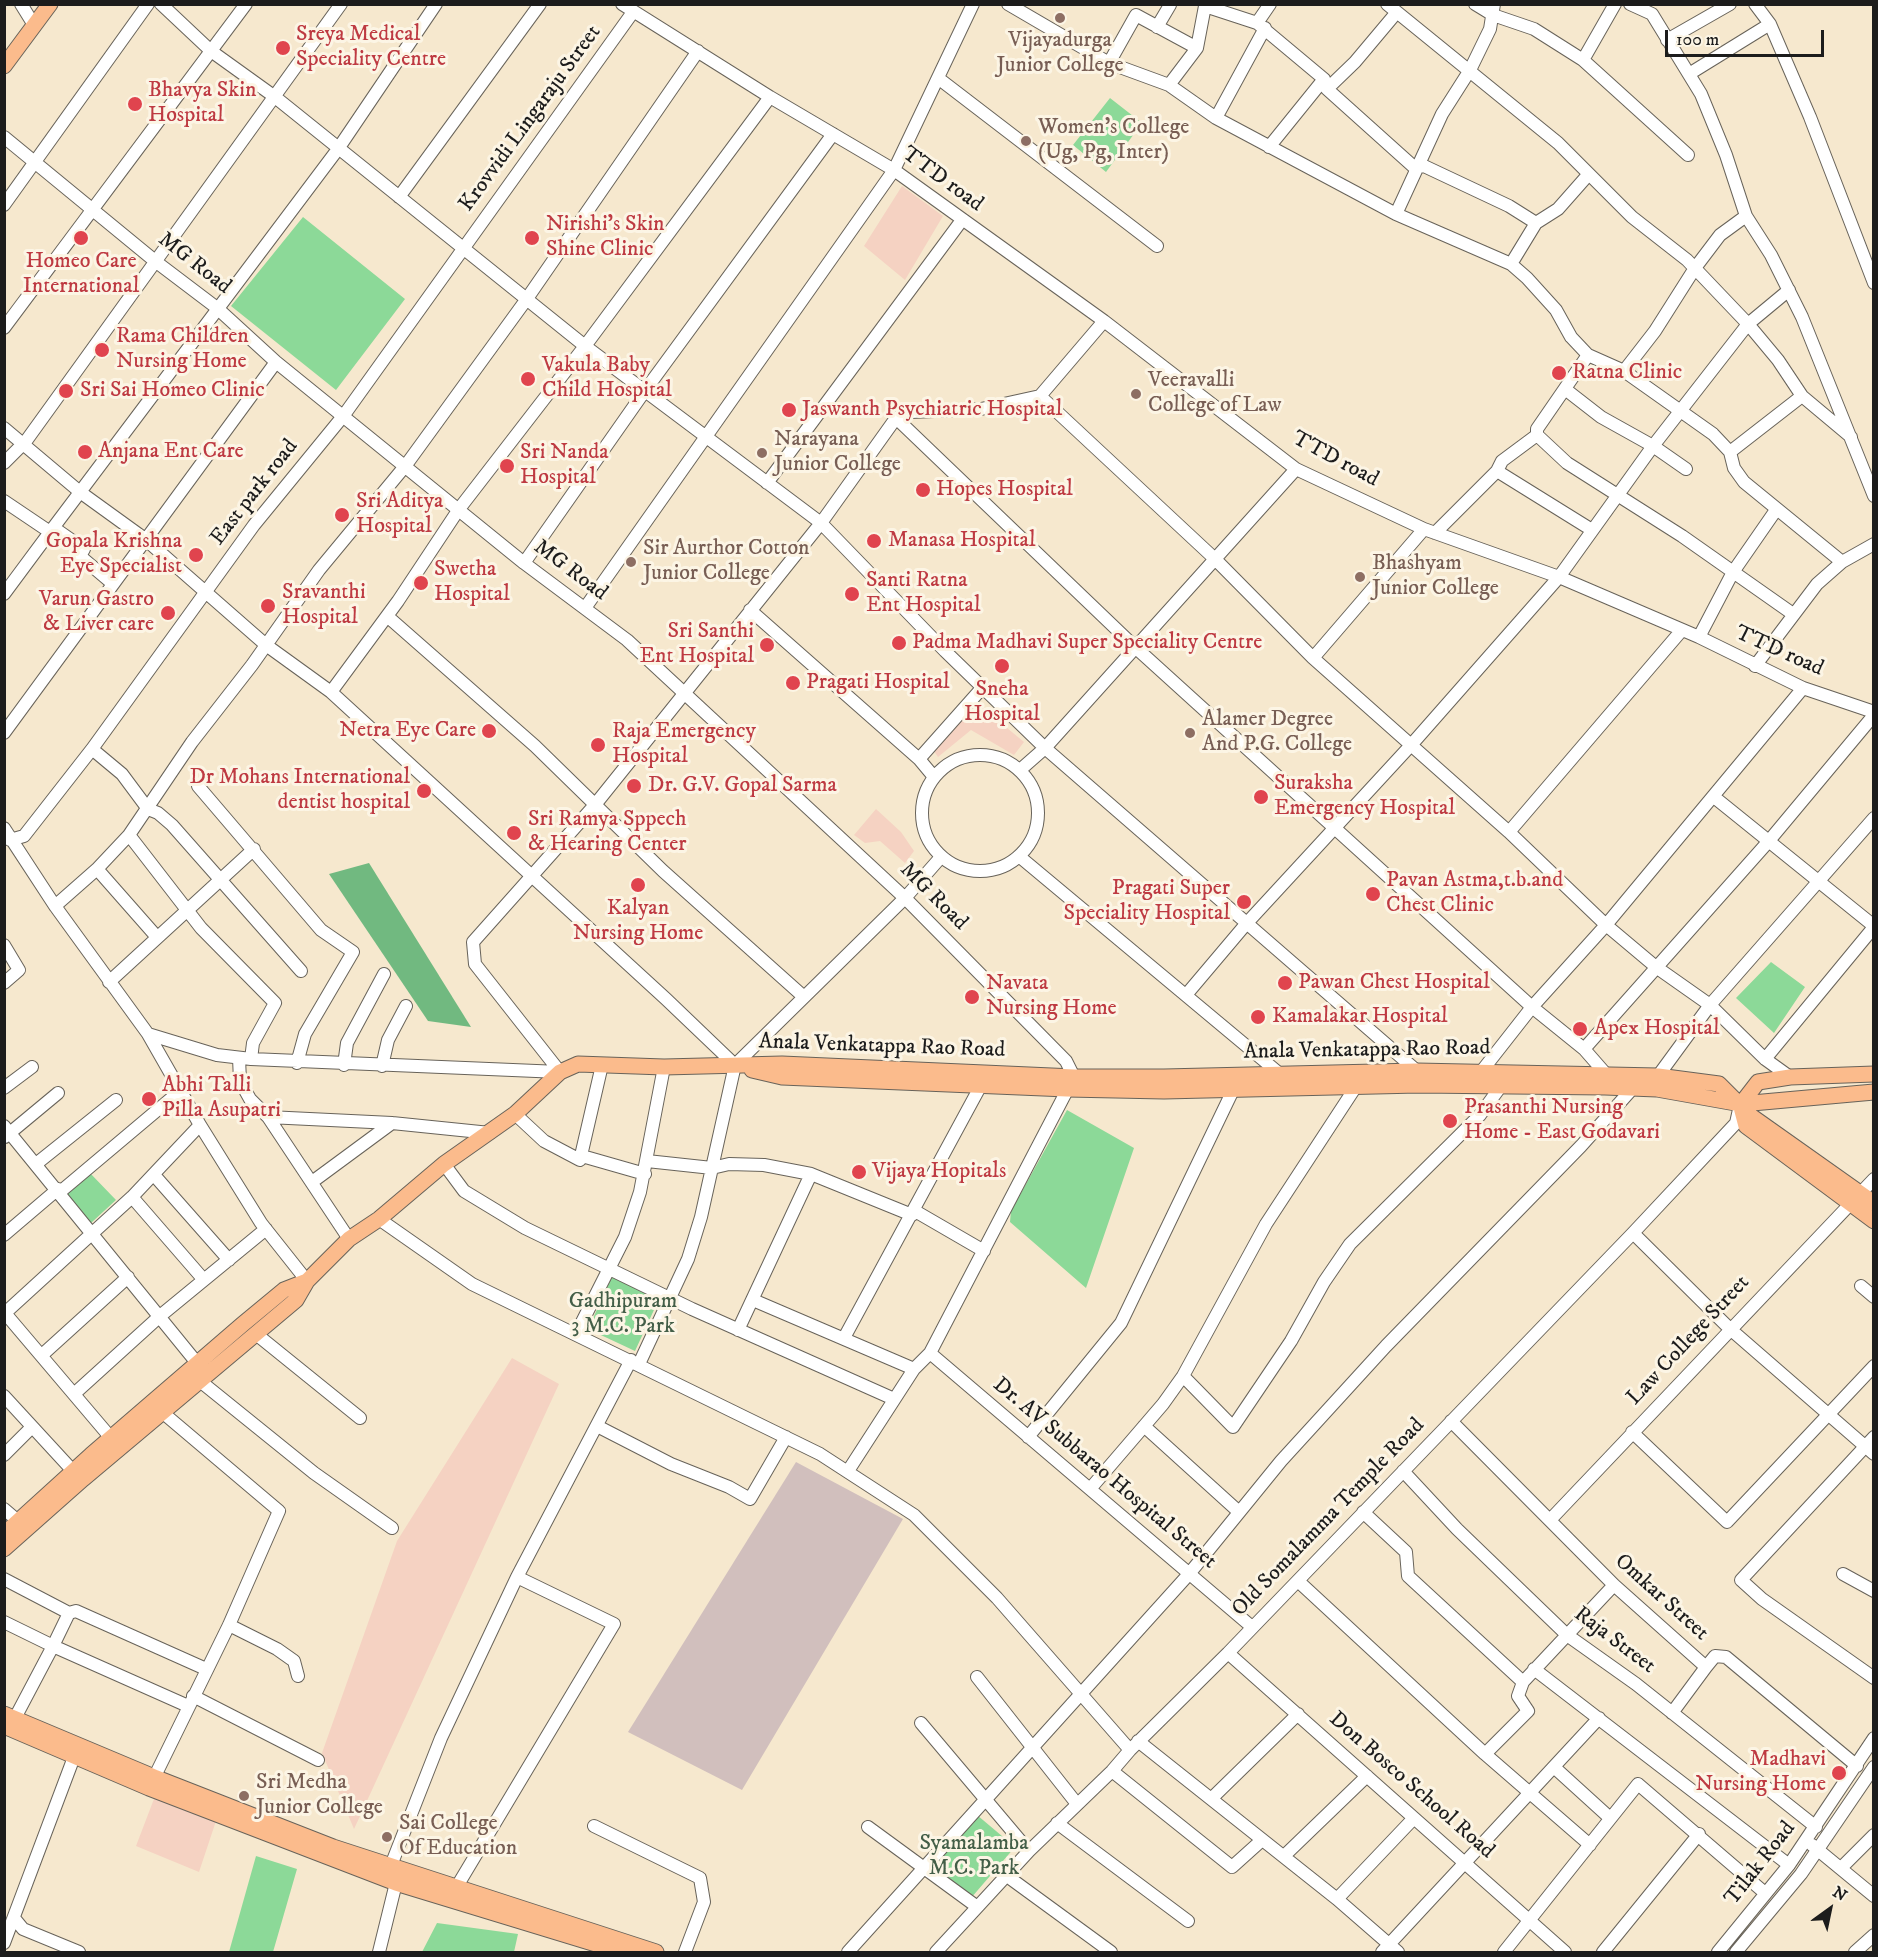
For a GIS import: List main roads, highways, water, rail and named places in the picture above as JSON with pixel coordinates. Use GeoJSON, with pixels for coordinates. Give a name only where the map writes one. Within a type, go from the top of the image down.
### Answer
{"type":"FeatureCollection","features":[{"type":"Feature","properties":{"kind":"main road"},"geometry":{"type":"LineString","coordinates":[[4,66],[50,4]]}},
{"type":"Feature","properties":{"kind":"main road"},"geometry":{"type":"LineString","coordinates":[[4,1549],[296,1300],[307,1281],[349,1239],[379,1219],[444,1164],[490,1133],[561,1072],[578,1064],[664,1067],[735,1065]]}},
{"type":"Feature","properties":{"kind":"main road","name":"Anala Venkatappa Rao Road"},"geometry":{"type":"LineString","coordinates":[[735,1065],[782,1064],[1070,1083]]}},
{"type":"Feature","properties":{"kind":"main road","name":"Anala Venkatappa Rao Road"},"geometry":{"type":"LineString","coordinates":[[735,1065],[782,1077],[980,1087],[1164,1077],[1355,1088],[1417,1078],[1481,1072],[1605,1073],[1658,1076],[1719,1084],[1741,1104]]}},
{"type":"Feature","properties":{"kind":"main road","name":"Anala Venkatappa Rao Road"},"geometry":{"type":"LineString","coordinates":[[1237,1081],[1280,1074],[1417,1078],[1501,1086],[1657,1089],[1741,1104],[1874,1092]]}},
{"type":"Feature","properties":{"kind":"main road"},"geometry":{"type":"LineString","coordinates":[[1874,1074],[1790,1077],[1758,1082],[1741,1104],[1751,1116],[1856,1198],[1874,1221]]}},
{"type":"Feature","properties":{"kind":"main road"},"geometry":{"type":"LineString","coordinates":[[1856,1198],[1874,1203]]}},
{"type":"Feature","properties":{"kind":"main road"},"geometry":{"type":"LineString","coordinates":[[4,1534],[73,1471],[284,1290],[307,1281]]}},
{"type":"Feature","properties":{"kind":"main road"},"geometry":{"type":"LineString","coordinates":[[8,1719],[74,1757],[390,1868],[656,1953]]}},
{"type":"Feature","properties":{"kind":"main road"},"geometry":{"type":"LineString","coordinates":[[8,1719],[151,1783],[396,1883],[622,1953]]}},
{"type":"Feature","properties":{"kind":"place","name":"Vijayadurga Junior College"},"geometry":{"type":"Point","coordinates":[1060,18]}},
{"type":"Feature","properties":{"kind":"place","name":"Sreya Medical Speciality Centre"},"geometry":{"type":"Point","coordinates":[283,48]}},
{"type":"Feature","properties":{"kind":"place","name":"Bhavya Skin Hospital"},"geometry":{"type":"Point","coordinates":[135,104]}},
{"type":"Feature","properties":{"kind":"place","name":"Women's College (Ug, Pg, Inter)"},"geometry":{"type":"Point","coordinates":[1026,141]}},
{"type":"Feature","properties":{"kind":"place","name":"Homeo Care International"},"geometry":{"type":"Point","coordinates":[81,238]}},
{"type":"Feature","properties":{"kind":"place","name":"Nirishi's Skin Shine Clinic"},"geometry":{"type":"Point","coordinates":[532,238]}},
{"type":"Feature","properties":{"kind":"place","name":"Rama Children Nursing Home"},"geometry":{"type":"Point","coordinates":[102,350]}},
{"type":"Feature","properties":{"kind":"place","name":"Ratna Clinic"},"geometry":{"type":"Point","coordinates":[1559,373]}},
{"type":"Feature","properties":{"kind":"place","name":"Vakula Baby Child Hospital"},"geometry":{"type":"Point","coordinates":[528,379]}},
{"type":"Feature","properties":{"kind":"place","name":"Sri Sai Homeo Clinic"},"geometry":{"type":"Point","coordinates":[66,391]}},
{"type":"Feature","properties":{"kind":"place","name":"Veeravalli College of Law"},"geometry":{"type":"Point","coordinates":[1136,394]}},
{"type":"Feature","properties":{"kind":"place","name":"Jaswanth Psychiatric Hospital"},"geometry":{"type":"Point","coordinates":[789,410]}},
{"type":"Feature","properties":{"kind":"place","name":"Anjana Ent Care"},"geometry":{"type":"Point","coordinates":[85,452]}},
{"type":"Feature","properties":{"kind":"place","name":"Narayana Junior College"},"geometry":{"type":"Point","coordinates":[762,453]}},
{"type":"Feature","properties":{"kind":"place","name":"Sri Nanda Hospital"},"geometry":{"type":"Point","coordinates":[507,466]}},
{"type":"Feature","properties":{"kind":"place","name":"Hopes Hospital"},"geometry":{"type":"Point","coordinates":[923,490]}},
{"type":"Feature","properties":{"kind":"place","name":"Sri Aditya Hospital"},"geometry":{"type":"Point","coordinates":[342,515]}},
{"type":"Feature","properties":{"kind":"place","name":"Manasa Hospital"},"geometry":{"type":"Point","coordinates":[874,541]}},
{"type":"Feature","properties":{"kind":"place","name":"Gopala Krishna Eye Specialist"},"geometry":{"type":"Point","coordinates":[196,555]}},
{"type":"Feature","properties":{"kind":"place","name":"Sir Aurthor Cotton Junior College"},"geometry":{"type":"Point","coordinates":[631,562]}},
{"type":"Feature","properties":{"kind":"place","name":"Bhashyam Junior College"},"geometry":{"type":"Point","coordinates":[1360,577]}},
{"type":"Feature","properties":{"kind":"place","name":"Swetha Hospital"},"geometry":{"type":"Point","coordinates":[421,583]}},
{"type":"Feature","properties":{"kind":"place","name":"Santi Ratna Ent Hospital"},"geometry":{"type":"Point","coordinates":[852,594]}},
{"type":"Feature","properties":{"kind":"place","name":"Sravanthi Hospital"},"geometry":{"type":"Point","coordinates":[268,606]}},
{"type":"Feature","properties":{"kind":"place","name":"Varun Gastro & Liver care"},"geometry":{"type":"Point","coordinates":[168,613]}},
{"type":"Feature","properties":{"kind":"place","name":"Padma Madhavi Super Speciality Centre"},"geometry":{"type":"Point","coordinates":[899,643]}},
{"type":"Feature","properties":{"kind":"place","name":"Sri Santhi Ent Hospital"},"geometry":{"type":"Point","coordinates":[767,645]}},
{"type":"Feature","properties":{"kind":"place","name":"Sneha Hospital"},"geometry":{"type":"Point","coordinates":[1002,666]}},
{"type":"Feature","properties":{"kind":"place","name":"Pragati Hospital"},"geometry":{"type":"Point","coordinates":[793,683]}},
{"type":"Feature","properties":{"kind":"place","name":"Netra Eye Care"},"geometry":{"type":"Point","coordinates":[489,731]}},
{"type":"Feature","properties":{"kind":"place","name":"Alamer Degree And P.G. College"},"geometry":{"type":"Point","coordinates":[1190,733]}},
{"type":"Feature","properties":{"kind":"place","name":"Raja Emergency Hospital"},"geometry":{"type":"Point","coordinates":[598,745]}},
{"type":"Feature","properties":{"kind":"place","name":"Dr. G.V. Gopal Sarma"},"geometry":{"type":"Point","coordinates":[634,786]}},
{"type":"Feature","properties":{"kind":"place","name":"Dr Mohans International dentist hospital"},"geometry":{"type":"Point","coordinates":[424,791]}},
{"type":"Feature","properties":{"kind":"place","name":"Suraksha Emergency Hospital"},"geometry":{"type":"Point","coordinates":[1261,797]}},
{"type":"Feature","properties":{"kind":"place","name":"Sri Ramya Sppech & Hearing Center"},"geometry":{"type":"Point","coordinates":[514,833]}},
{"type":"Feature","properties":{"kind":"place","name":"Kalyan Nursing Home"},"geometry":{"type":"Point","coordinates":[638,885]}},
{"type":"Feature","properties":{"kind":"place","name":"Pavan Astma,t.b.and Chest Clinic"},"geometry":{"type":"Point","coordinates":[1373,894]}},
{"type":"Feature","properties":{"kind":"place","name":"Pragati Super Speciality Hospital"},"geometry":{"type":"Point","coordinates":[1244,902]}},
{"type":"Feature","properties":{"kind":"place","name":"Pawan Chest Hospital"},"geometry":{"type":"Point","coordinates":[1285,983]}},
{"type":"Feature","properties":{"kind":"place","name":"Navata Nursing Home"},"geometry":{"type":"Point","coordinates":[972,997]}},
{"type":"Feature","properties":{"kind":"place","name":"Kamalakar Hospital"},"geometry":{"type":"Point","coordinates":[1258,1017]}},
{"type":"Feature","properties":{"kind":"place","name":"Apex Hospital"},"geometry":{"type":"Point","coordinates":[1580,1029]}},
{"type":"Feature","properties":{"kind":"place","name":"Abhi Talli Pilla Asupatri"},"geometry":{"type":"Point","coordinates":[149,1099]}},
{"type":"Feature","properties":{"kind":"place","name":"Prasanthi Nursing Home - East Godavari"},"geometry":{"type":"Point","coordinates":[1450,1121]}},
{"type":"Feature","properties":{"kind":"place","name":"Vijaya Hopitals"},"geometry":{"type":"Point","coordinates":[859,1172]}},
{"type":"Feature","properties":{"kind":"place","name":"Madhavi Nursing Home"},"geometry":{"type":"Point","coordinates":[1839,1773]}},
{"type":"Feature","properties":{"kind":"place","name":"Sri Medha Junior College"},"geometry":{"type":"Point","coordinates":[244,1796]}},
{"type":"Feature","properties":{"kind":"place","name":"Sai College Of Education"},"geometry":{"type":"Point","coordinates":[387,1837]}},
{"type":"Feature","properties":{"kind":"park label","name":"Gadhipuram 3 M.C. Park"},"geometry":{"type":"Point","coordinates":[623,1314]}},
{"type":"Feature","properties":{"kind":"park label","name":"Syamalamba M.C. Park"},"geometry":{"type":"Point","coordinates":[974,1856]}}]}
